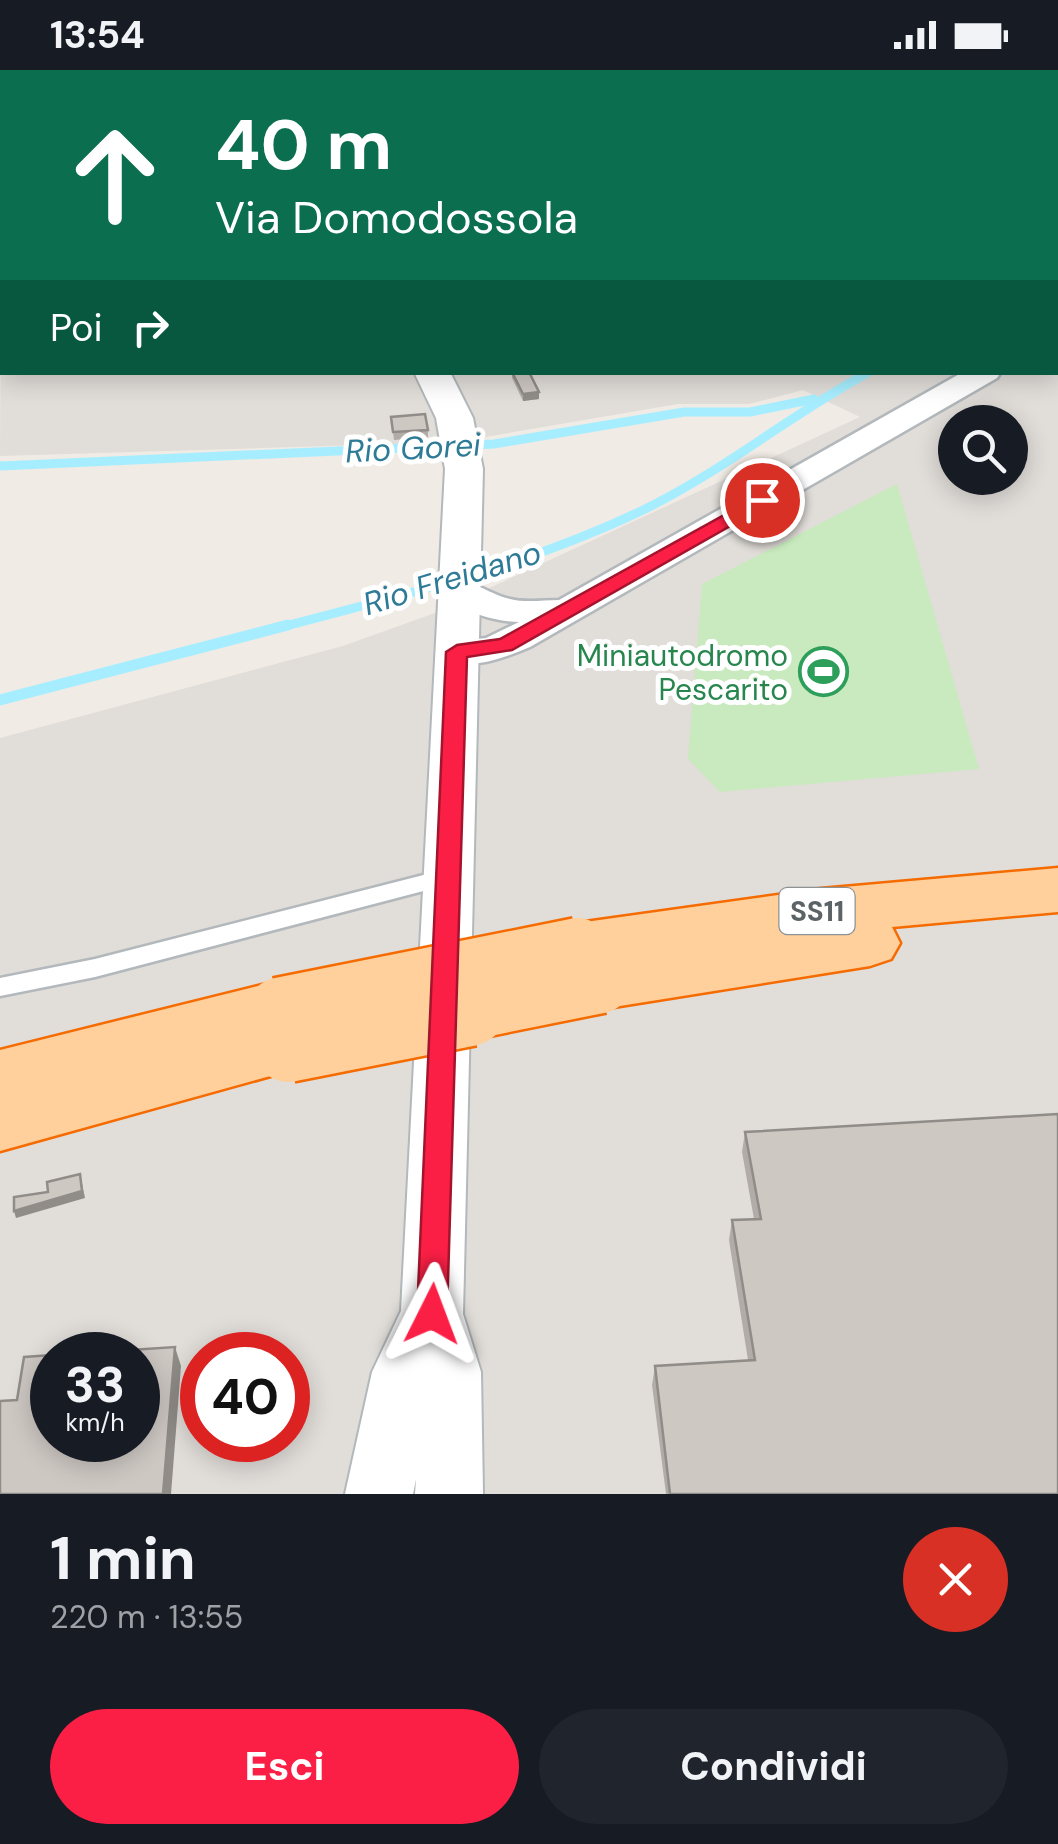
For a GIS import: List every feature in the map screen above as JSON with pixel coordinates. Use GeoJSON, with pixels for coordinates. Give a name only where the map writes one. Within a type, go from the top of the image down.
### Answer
{"type":"FeatureCollection","features":[{"type":"Feature","properties":{"kind":"highway","name":"SS11"},"geometry":{"type":"LineString","coordinates":[[590,966],[820,910],[1058,890]]}},
{"type":"Feature","properties":{"kind":"highway","name":"SS11"},"geometry":{"type":"LineString","coordinates":[[590,966],[1058,926]]}},
{"type":"Feature","properties":{"kind":"highway"},"geometry":{"type":"LineString","coordinates":[[0,1077],[283,1027],[590,966]]}},
{"type":"Feature","properties":{"kind":"highway"},"geometry":{"type":"LineString","coordinates":[[0,1123],[283,1027]]}},
{"type":"Feature","properties":{"kind":"street"},"geometry":{"type":"LineString","coordinates":[[434,375],[445,391],[462,448],[462,581],[432,1314],[449,1372],[449,1494]]}},
{"type":"Feature","properties":{"kind":"street"},"geometry":{"type":"LineString","coordinates":[[457,652],[505,645],[981,375]]}},
{"type":"Feature","properties":{"kind":"street"},"geometry":{"type":"LineString","coordinates":[[462,581],[505,612],[566,611]]}},
{"type":"Feature","properties":{"kind":"street"},"geometry":{"type":"LineString","coordinates":[[379,1494],[404,1372],[432,1314]]}},
{"type":"Feature","properties":{"kind":"lane"},"geometry":{"type":"LineString","coordinates":[[0,987],[95,968],[449,876]]}},
{"type":"Feature","properties":{"kind":"lane"},"geometry":{"type":"LineString","coordinates":[[0,999],[95,968]]}},
{"type":"Feature","properties":{"kind":"shaded area"},"geometry":{"type":"Polygon","coordinates":[[[0,375],[1058,375],[1058,1494],[0,1494],[0,738],[343,646],[435,613],[860,417],[803,390],[749,404],[678,404],[456,442],[0,456],[0,375]]]}},
{"type":"Feature","properties":{"kind":"green space","name":"Miniautodromo Pescarito"},"geometry":{"type":"Polygon","coordinates":[[[897,484],[979,769],[720,792],[688,759],[702,584],[897,484]]]}},
{"type":"Feature","properties":{"kind":"building"},"geometry":{"type":"Polygon","coordinates":[[[514,375],[530,375],[539,392],[523,394],[514,375]]]}},
{"type":"Feature","properties":{"kind":"building"},"geometry":{"type":"Polygon","coordinates":[[[425,414],[428,430],[393,432],[391,417],[425,414]]]}},
{"type":"Feature","properties":{"kind":"building"},"geometry":{"type":"Polygon","coordinates":[[[1058,1114],[1058,1494],[670,1494],[655,1366],[755,1360],[732,1220],[761,1219],[745,1132],[1058,1114]]]}},
{"type":"Feature","properties":{"kind":"building"},"geometry":{"type":"Polygon","coordinates":[[[80,1174],[82,1191],[14,1211],[14,1197],[48,1192],[47,1182],[80,1174]]]}},
{"type":"Feature","properties":{"kind":"building"},"geometry":{"type":"Polygon","coordinates":[[[175,1347],[163,1494],[0,1494],[0,1401],[17,1400],[24,1357],[30,1357],[30,1462],[160,1462],[160,1348],[175,1347]]]}},
{"type":"Feature","properties":{"kind":"waterway","name":"Rio Freidano"},"geometry":{"type":"LineString","coordinates":[[278,628],[462,578],[597,531],[671,496],[864,375]]}},
{"type":"Feature","properties":{"kind":"waterway","name":"Rio Gorei"},"geometry":{"type":"LineString","coordinates":[[0,466],[494,444],[684,412],[750,412],[814,399]]}},
{"type":"Feature","properties":{"kind":"waterway","name":"Rio Freidano"},"geometry":{"type":"LineString","coordinates":[[0,700],[288,625]]}},
{"type":"Feature","properties":{"kind":"place","name":"Miniautodromo Pescarito"},"geometry":{"type":"Point","coordinates":[823,672]}},
{"type":"Feature","properties":{"kind":"route"},"geometry":{"type":"LineString","coordinates":[[432,1314],[457,652],[492,650],[505,645],[762,500]]}}]}
